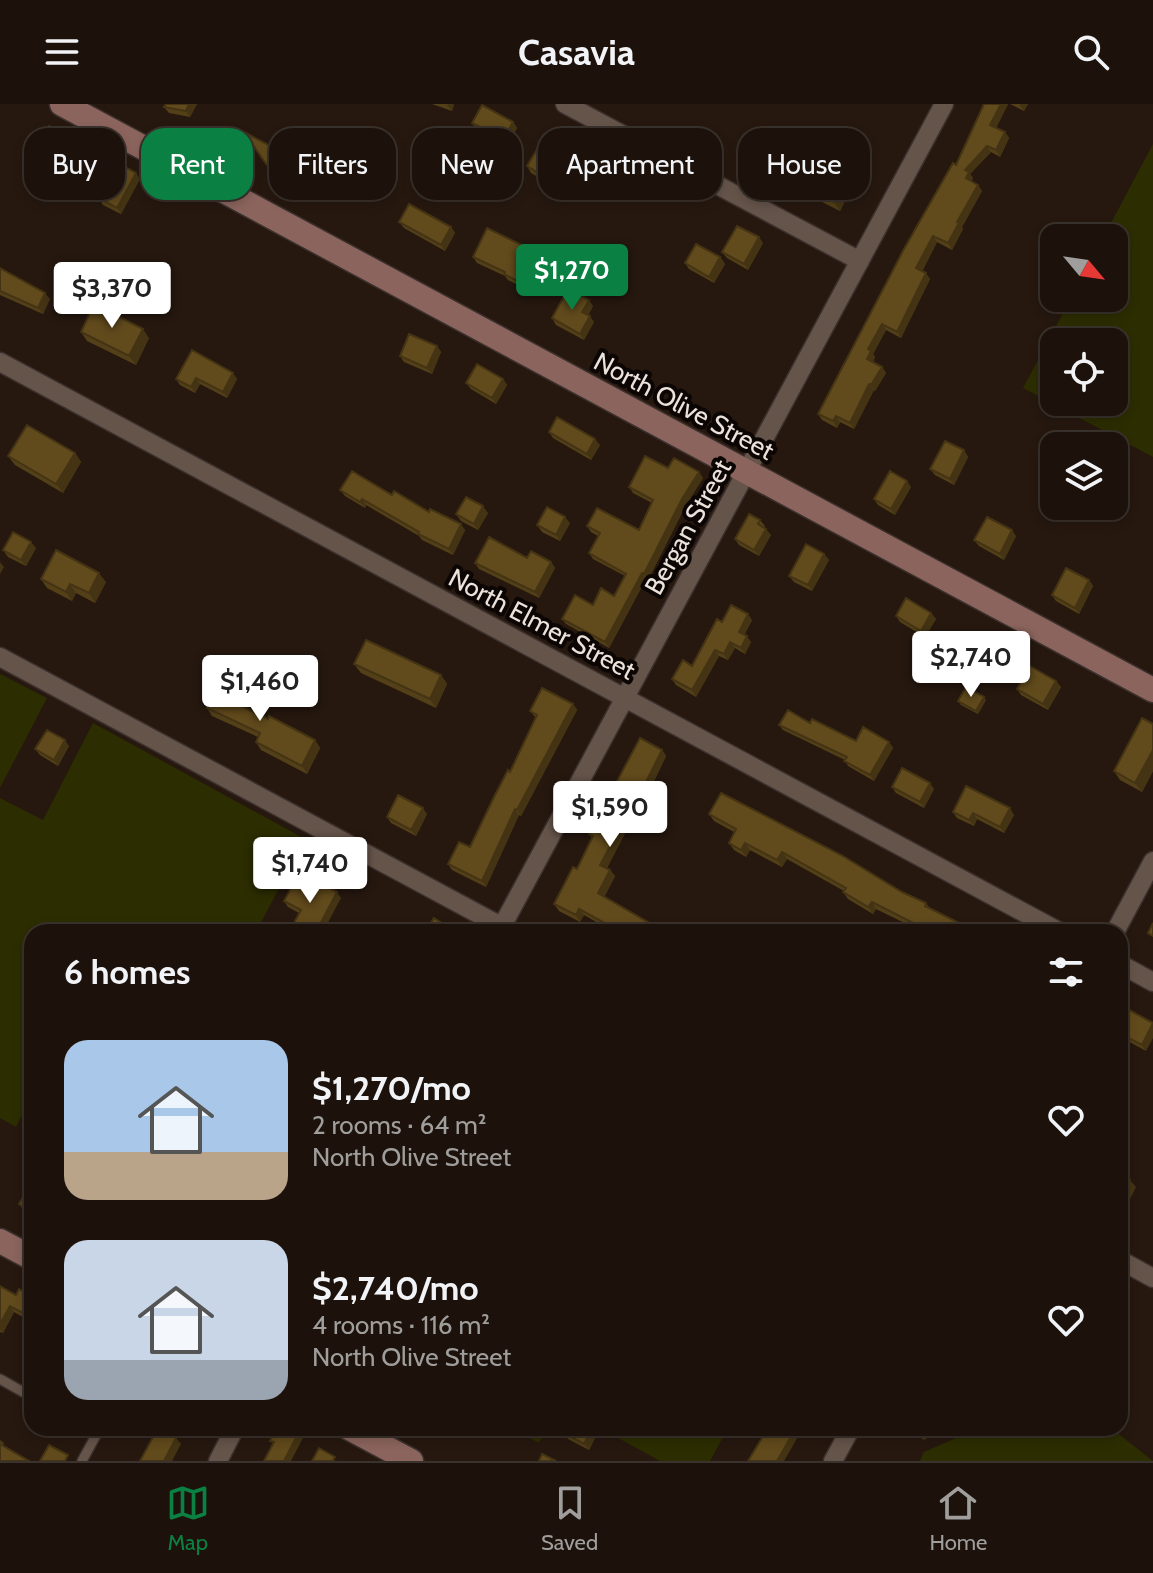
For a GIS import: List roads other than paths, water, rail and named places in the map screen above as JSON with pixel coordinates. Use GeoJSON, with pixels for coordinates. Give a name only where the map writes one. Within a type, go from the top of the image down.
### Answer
{"type":"FeatureCollection","features":[{"type":"Feature","properties":{"kind":"street","name":"North Olive Street"},"geometry":{"type":"LineString","coordinates":[[62,104],[1153,690]]}},
{"type":"Feature","properties":{"kind":"street"},"geometry":{"type":"LineString","coordinates":[[565,104],[860,261]]}},
{"type":"Feature","properties":{"kind":"street","name":"Bergan Street"},"geometry":{"type":"LineString","coordinates":[[507,924],[624,698],[944,104]]}},
{"type":"Feature","properties":{"kind":"street","name":"North Elmer Street"},"geometry":{"type":"LineString","coordinates":[[0,362],[1045,924]]}},
{"type":"Feature","properties":{"kind":"street"},"geometry":{"type":"LineString","coordinates":[[0,657],[493,924]]}},
{"type":"Feature","properties":{"kind":"street"},"geometry":{"type":"LineString","coordinates":[[1119,924],[1153,861]]}},
{"type":"Feature","properties":{"kind":"street"},"geometry":{"type":"LineString","coordinates":[[1128,968],[1153,982]]}},
{"type":"Feature","properties":{"kind":"street"},"geometry":{"type":"LineString","coordinates":[[0,1241],[24,1254]]}},
{"type":"Feature","properties":{"kind":"street"},"geometry":{"type":"LineString","coordinates":[[1128,1264],[1153,1278]]}},
{"type":"Feature","properties":{"kind":"street"},"geometry":{"type":"LineString","coordinates":[[218,1461],[231,1436]]}},
{"type":"Feature","properties":{"kind":"street"},"geometry":{"type":"LineString","coordinates":[[364,1436],[411,1461]]}},
{"type":"Feature","properties":{"kind":"street"},"geometry":{"type":"LineString","coordinates":[[833,1461],[847,1436]]}},
{"type":"Feature","properties":{"kind":"lane"},"geometry":{"type":"LineString","coordinates":[[0,1379],[24,1392]]}},
{"type":"Feature","properties":{"kind":"lane"},"geometry":{"type":"LineString","coordinates":[[82,1461],[94,1436]]}}]}
